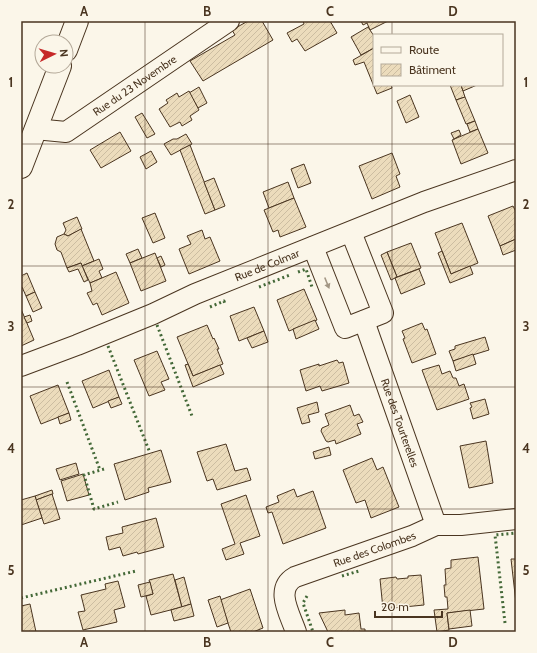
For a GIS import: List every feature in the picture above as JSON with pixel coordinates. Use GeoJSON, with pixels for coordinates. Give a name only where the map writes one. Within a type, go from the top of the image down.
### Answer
{"type":"FeatureCollection","features":[{"type":"Feature","properties":{"kind":"main road"},"geometry":{"type":"LineString","coordinates":[[72,34],[77,21]]}},
{"type":"Feature","properties":{"kind":"main road"},"geometry":{"type":"LineString","coordinates":[[21,167],[57,74]]}},
{"type":"Feature","properties":{"kind":"street","name":"Rue du 23 Novembre"},"geometry":{"type":"LineString","coordinates":[[35,129],[66,132],[229,21]]}},
{"type":"Feature","properties":{"kind":"street","name":"Rue de Colmar"},"geometry":{"type":"LineString","coordinates":[[21,366],[77,345],[153,314],[195,294],[424,202],[516,170]]}},
{"type":"Feature","properties":{"kind":"street"},"geometry":{"type":"LineString","coordinates":[[313,247],[345,328],[364,321],[383,313],[351,232]]}},
{"type":"Feature","properties":{"kind":"street","name":"Rue des Tourterelles"},"geometry":{"type":"LineString","coordinates":[[364,321],[436,525]]}},
{"type":"Feature","properties":{"kind":"street","name":"Rue des Colombes"},"geometry":{"type":"LineString","coordinates":[[296,632],[284,595],[285,587],[288,581],[305,573],[412,536],[436,525],[516,519]]}},
{"type":"Feature","properties":{"kind":"building"},"geometry":{"type":"Polygon","coordinates":[[[248,21],[262,21],[273,40],[203,81],[190,61],[235,35],[232,30],[248,21]]]}},
{"type":"Feature","properties":{"kind":"building"},"geometry":{"type":"Polygon","coordinates":[[[303,21],[330,21],[337,33],[305,51],[297,39],[292,42],[287,33],[304,24],[303,21]]]}},
{"type":"Feature","properties":{"kind":"building"},"geometry":{"type":"Polygon","coordinates":[[[361,21],[388,21],[370,30],[367,23],[363,25],[361,21]]]}},
{"type":"Feature","properties":{"kind":"building"},"geometry":{"type":"Polygon","coordinates":[[[368,27],[373,34],[373,49],[361,55],[351,37],[368,27]]]}},
{"type":"Feature","properties":{"kind":"building"},"geometry":{"type":"Polygon","coordinates":[[[373,49],[373,84],[364,62],[355,65],[353,60],[373,49]]]}},
{"type":"Feature","properties":{"kind":"building"},"geometry":{"type":"Polygon","coordinates":[[[374,86],[391,86],[392,88],[377,94],[374,86]]]}},
{"type":"Feature","properties":{"kind":"building"},"geometry":{"type":"Polygon","coordinates":[[[450,86],[461,86],[465,97],[456,100],[450,86]]]}},
{"type":"Feature","properties":{"kind":"building"},"geometry":{"type":"Polygon","coordinates":[[[461,86],[475,86],[463,91],[461,86]]]}},
{"type":"Feature","properties":{"kind":"building"},"geometry":{"type":"Polygon","coordinates":[[[199,87],[207,103],[198,108],[189,93],[199,87]]]}},
{"type":"Feature","properties":{"kind":"building"},"geometry":{"type":"Polygon","coordinates":[[[189,91],[199,110],[190,116],[192,120],[182,126],[180,122],[170,127],[159,109],[168,103],[166,100],[177,93],[179,97],[189,91]]]}},
{"type":"Feature","properties":{"kind":"building"},"geometry":{"type":"Polygon","coordinates":[[[410,95],[419,117],[406,123],[397,101],[410,95]]]}},
{"type":"Feature","properties":{"kind":"building"},"geometry":{"type":"Polygon","coordinates":[[[465,97],[475,121],[466,124],[456,100],[465,97]]]}},
{"type":"Feature","properties":{"kind":"building"},"geometry":{"type":"Polygon","coordinates":[[[142,113],[155,134],[147,138],[135,117],[142,113]]]}},
{"type":"Feature","properties":{"kind":"building"},"geometry":{"type":"Polygon","coordinates":[[[475,121],[478,129],[470,132],[467,124],[475,121]]]}},
{"type":"Feature","properties":{"kind":"building"},"geometry":{"type":"Polygon","coordinates":[[[478,129],[488,153],[461,164],[452,140],[478,129]]]}},
{"type":"Feature","properties":{"kind":"building"},"geometry":{"type":"Polygon","coordinates":[[[459,130],[461,135],[454,139],[451,133],[459,130]]]}},
{"type":"Feature","properties":{"kind":"building"},"geometry":{"type":"Polygon","coordinates":[[[120,132],[131,151],[101,168],[90,150],[120,132]]]}},
{"type":"Feature","properties":{"kind":"building"},"geometry":{"type":"Polygon","coordinates":[[[186,134],[192,144],[171,155],[164,144],[186,134]]]}},
{"type":"Feature","properties":{"kind":"building"},"geometry":{"type":"Polygon","coordinates":[[[190,145],[215,210],[205,214],[180,150],[190,145]]]}},
{"type":"Feature","properties":{"kind":"building"},"geometry":{"type":"Polygon","coordinates":[[[151,151],[157,162],[146,169],[140,157],[151,151]]]}},
{"type":"Feature","properties":{"kind":"building"},"geometry":{"type":"Polygon","coordinates":[[[392,153],[400,174],[396,176],[400,187],[372,199],[359,166],[392,153]]]}},
{"type":"Feature","properties":{"kind":"building"},"geometry":{"type":"Polygon","coordinates":[[[304,164],[311,183],[298,188],[291,169],[304,164]]]}},
{"type":"Feature","properties":{"kind":"building"},"geometry":{"type":"Polygon","coordinates":[[[214,178],[225,206],[215,210],[204,182],[214,178]]]}},
{"type":"Feature","properties":{"kind":"building"},"geometry":{"type":"Polygon","coordinates":[[[288,182],[294,198],[269,208],[263,192],[288,182]]]}},
{"type":"Feature","properties":{"kind":"building"},"geometry":{"type":"Polygon","coordinates":[[[294,198],[306,227],[280,237],[278,230],[273,232],[264,210],[294,198]]]}},
{"type":"Feature","properties":{"kind":"building"},"geometry":{"type":"Polygon","coordinates":[[[513,206],[516,212],[516,239],[500,246],[488,216],[513,206]]]}},
{"type":"Feature","properties":{"kind":"building"},"geometry":{"type":"Polygon","coordinates":[[[155,213],[165,238],[153,243],[142,218],[155,213]]]}},
{"type":"Feature","properties":{"kind":"building"},"geometry":{"type":"Polygon","coordinates":[[[77,217],[82,229],[68,236],[64,234],[66,230],[63,223],[77,217]]]}},
{"type":"Feature","properties":{"kind":"building"},"geometry":{"type":"Polygon","coordinates":[[[462,223],[478,263],[451,274],[435,233],[462,223]]]}},
{"type":"Feature","properties":{"kind":"building"},"geometry":{"type":"Polygon","coordinates":[[[81,229],[94,261],[82,266],[81,263],[67,268],[61,252],[57,250],[55,244],[57,237],[64,234],[68,236],[81,229]]]}},
{"type":"Feature","properties":{"kind":"building"},"geometry":{"type":"Polygon","coordinates":[[[202,230],[205,239],[210,237],[220,261],[189,274],[179,249],[191,244],[187,236],[202,230]]]}},
{"type":"Feature","properties":{"kind":"building"},"geometry":{"type":"Polygon","coordinates":[[[516,239],[516,250],[503,255],[500,246],[516,239]]]}},
{"type":"Feature","properties":{"kind":"building"},"geometry":{"type":"Polygon","coordinates":[[[411,243],[421,268],[397,277],[387,252],[411,243]]]}},
{"type":"Feature","properties":{"kind":"building"},"geometry":{"type":"Polygon","coordinates":[[[138,249],[142,258],[130,263],[126,254],[138,249]]]}},
{"type":"Feature","properties":{"kind":"building"},"geometry":{"type":"Polygon","coordinates":[[[442,251],[451,274],[470,266],[473,274],[450,283],[438,253],[442,251]]]}},
{"type":"Feature","properties":{"kind":"building"},"geometry":{"type":"Polygon","coordinates":[[[387,252],[397,277],[391,280],[381,255],[387,252]]]}},
{"type":"Feature","properties":{"kind":"building"},"geometry":{"type":"Polygon","coordinates":[[[155,253],[166,281],[141,291],[130,263],[155,253]]]}},
{"type":"Feature","properties":{"kind":"building"},"geometry":{"type":"Polygon","coordinates":[[[161,256],[165,265],[161,267],[157,258],[161,256]]]}},
{"type":"Feature","properties":{"kind":"building"},"geometry":{"type":"Polygon","coordinates":[[[99,259],[103,269],[99,271],[102,278],[90,283],[82,266],[99,259]]]}},
{"type":"Feature","properties":{"kind":"building"},"geometry":{"type":"Polygon","coordinates":[[[81,263],[88,280],[84,282],[78,269],[69,272],[67,268],[81,263]]]}},
{"type":"Feature","properties":{"kind":"building"},"geometry":{"type":"Polygon","coordinates":[[[419,269],[425,284],[401,294],[395,278],[419,269]]]}},
{"type":"Feature","properties":{"kind":"building"},"geometry":{"type":"Polygon","coordinates":[[[116,272],[129,303],[102,315],[97,303],[93,305],[87,293],[92,291],[90,283],[116,272]]]}},
{"type":"Feature","properties":{"kind":"building"},"geometry":{"type":"Polygon","coordinates":[[[27,273],[35,292],[26,296],[22,287],[21,288],[21,276],[27,273]]]}},
{"type":"Feature","properties":{"kind":"building"},"geometry":{"type":"Polygon","coordinates":[[[304,289],[317,320],[289,331],[277,300],[304,289]]]}},
{"type":"Feature","properties":{"kind":"building"},"geometry":{"type":"Polygon","coordinates":[[[35,292],[42,308],[33,312],[26,296],[35,292]]]}},
{"type":"Feature","properties":{"kind":"building"},"geometry":{"type":"Polygon","coordinates":[[[254,307],[264,331],[239,341],[230,316],[254,307]]]}},
{"type":"Feature","properties":{"kind":"building"},"geometry":{"type":"Polygon","coordinates":[[[21,309],[34,340],[21,346],[21,309]]]}},
{"type":"Feature","properties":{"kind":"building"},"geometry":{"type":"Polygon","coordinates":[[[30,315],[32,321],[27,323],[24,317],[30,315]]]}},
{"type":"Feature","properties":{"kind":"building"},"geometry":{"type":"Polygon","coordinates":[[[315,320],[319,329],[296,339],[293,329],[315,320]]]}},
{"type":"Feature","properties":{"kind":"building"},"geometry":{"type":"Polygon","coordinates":[[[422,323],[425,330],[427,329],[436,354],[412,363],[403,339],[405,338],[402,331],[422,323]]]}},
{"type":"Feature","properties":{"kind":"building"},"geometry":{"type":"Polygon","coordinates":[[[207,325],[219,349],[217,349],[223,364],[193,376],[177,337],[207,325]]]}},
{"type":"Feature","properties":{"kind":"building"},"geometry":{"type":"Polygon","coordinates":[[[264,331],[268,342],[252,348],[247,338],[264,331]]]}},
{"type":"Feature","properties":{"kind":"building"},"geometry":{"type":"Polygon","coordinates":[[[485,337],[489,350],[453,361],[449,351],[455,349],[455,346],[485,337]]]}},
{"type":"Feature","properties":{"kind":"building"},"geometry":{"type":"Polygon","coordinates":[[[157,351],[169,379],[161,382],[165,390],[149,396],[134,360],[157,351]]]}},
{"type":"Feature","properties":{"kind":"building"},"geometry":{"type":"Polygon","coordinates":[[[473,354],[476,364],[456,371],[453,361],[473,354]]]}},
{"type":"Feature","properties":{"kind":"building"},"geometry":{"type":"Polygon","coordinates":[[[337,360],[339,363],[343,362],[349,383],[322,391],[320,386],[306,391],[300,370],[337,360]]]}},
{"type":"Feature","properties":{"kind":"building"},"geometry":{"type":"Polygon","coordinates":[[[188,364],[193,376],[220,365],[224,374],[193,387],[185,365],[188,364]]]}},
{"type":"Feature","properties":{"kind":"building"},"geometry":{"type":"Polygon","coordinates":[[[439,365],[442,374],[450,371],[453,378],[456,378],[459,386],[464,384],[469,399],[437,410],[422,370],[439,365]]]}},
{"type":"Feature","properties":{"kind":"building"},"geometry":{"type":"Polygon","coordinates":[[[109,370],[119,397],[93,408],[82,381],[109,370]]]}},
{"type":"Feature","properties":{"kind":"building"},"geometry":{"type":"Polygon","coordinates":[[[58,385],[69,413],[41,424],[30,396],[58,385]]]}},
{"type":"Feature","properties":{"kind":"building"},"geometry":{"type":"Polygon","coordinates":[[[119,397],[122,404],[111,408],[108,401],[119,397]]]}},
{"type":"Feature","properties":{"kind":"building"},"geometry":{"type":"Polygon","coordinates":[[[485,399],[489,414],[473,419],[470,408],[472,407],[470,403],[485,399]]]}},
{"type":"Feature","properties":{"kind":"building"},"geometry":{"type":"Polygon","coordinates":[[[317,402],[319,412],[308,415],[310,422],[302,424],[297,408],[317,402]]]}},
{"type":"Feature","properties":{"kind":"building"},"geometry":{"type":"Polygon","coordinates":[[[350,405],[354,416],[359,414],[363,422],[357,424],[361,434],[336,444],[335,440],[328,442],[326,441],[321,431],[322,428],[329,425],[325,414],[350,405]]]}},
{"type":"Feature","properties":{"kind":"building"},"geometry":{"type":"Polygon","coordinates":[[[69,413],[71,420],[60,424],[58,417],[69,413]]]}},
{"type":"Feature","properties":{"kind":"building"},"geometry":{"type":"Polygon","coordinates":[[[486,441],[493,483],[469,488],[460,446],[486,441]]]}},
{"type":"Feature","properties":{"kind":"building"},"geometry":{"type":"Polygon","coordinates":[[[226,444],[235,471],[247,468],[251,480],[217,490],[213,479],[207,481],[197,452],[226,444]]]}},
{"type":"Feature","properties":{"kind":"building"},"geometry":{"type":"Polygon","coordinates":[[[329,447],[331,455],[315,459],[313,452],[329,447]]]}},
{"type":"Feature","properties":{"kind":"building"},"geometry":{"type":"Polygon","coordinates":[[[161,450],[171,482],[148,488],[149,492],[125,500],[114,464],[161,450]]]}},
{"type":"Feature","properties":{"kind":"building"},"geometry":{"type":"Polygon","coordinates":[[[372,458],[377,470],[383,467],[399,507],[371,518],[365,500],[356,503],[343,470],[372,458]]]}},
{"type":"Feature","properties":{"kind":"building"},"geometry":{"type":"Polygon","coordinates":[[[76,463],[79,474],[60,480],[56,469],[76,463]]]}},
{"type":"Feature","properties":{"kind":"building"},"geometry":{"type":"Polygon","coordinates":[[[83,474],[89,495],[67,501],[61,481],[83,474]]]}},
{"type":"Feature","properties":{"kind":"building"},"geometry":{"type":"Polygon","coordinates":[[[294,489],[297,497],[313,491],[326,528],[283,544],[272,512],[268,513],[266,507],[279,502],[277,496],[294,489]]]}},
{"type":"Feature","properties":{"kind":"building"},"geometry":{"type":"Polygon","coordinates":[[[52,490],[53,494],[36,500],[35,496],[52,490]]]}},
{"type":"Feature","properties":{"kind":"building"},"geometry":{"type":"Polygon","coordinates":[[[52,494],[60,519],[44,524],[36,500],[52,494]]]}},
{"type":"Feature","properties":{"kind":"building"},"geometry":{"type":"Polygon","coordinates":[[[246,495],[260,536],[240,543],[244,554],[226,560],[222,549],[235,544],[221,504],[246,495]]]}},
{"type":"Feature","properties":{"kind":"building"},"geometry":{"type":"Polygon","coordinates":[[[35,496],[42,518],[21,525],[21,500],[35,496]]]}},
{"type":"Feature","properties":{"kind":"building"},"geometry":{"type":"Polygon","coordinates":[[[156,518],[164,547],[138,554],[137,552],[123,556],[120,547],[109,550],[106,537],[123,533],[122,527],[156,518]]]}},
{"type":"Feature","properties":{"kind":"building"},"geometry":{"type":"Polygon","coordinates":[[[478,557],[484,609],[447,613],[449,630],[437,632],[434,610],[448,609],[444,585],[446,585],[445,569],[451,568],[451,560],[478,557]]]}},
{"type":"Feature","properties":{"kind":"building"},"geometry":{"type":"Polygon","coordinates":[[[511,559],[516,559],[516,603],[511,559]]]}},
{"type":"Feature","properties":{"kind":"building"},"geometry":{"type":"Polygon","coordinates":[[[173,574],[182,607],[151,615],[146,596],[153,594],[149,580],[173,574]]]}},
{"type":"Feature","properties":{"kind":"building"},"geometry":{"type":"Polygon","coordinates":[[[421,575],[424,605],[383,609],[380,579],[396,577],[397,579],[408,578],[408,576],[421,575]]]}},
{"type":"Feature","properties":{"kind":"building"},"geometry":{"type":"Polygon","coordinates":[[[184,577],[191,604],[182,607],[175,580],[184,577]]]}},
{"type":"Feature","properties":{"kind":"building"},"geometry":{"type":"Polygon","coordinates":[[[118,581],[125,607],[114,610],[117,622],[83,630],[78,612],[85,611],[81,595],[106,589],[105,584],[118,581]]]}},
{"type":"Feature","properties":{"kind":"building"},"geometry":{"type":"Polygon","coordinates":[[[150,582],[153,594],[141,597],[138,585],[150,582]]]}},
{"type":"Feature","properties":{"kind":"building"},"geometry":{"type":"Polygon","coordinates":[[[250,589],[263,628],[253,632],[231,632],[220,600],[250,589]]]}},
{"type":"Feature","properties":{"kind":"building"},"geometry":{"type":"Polygon","coordinates":[[[220,596],[228,623],[217,627],[208,600],[220,596]]]}},
{"type":"Feature","properties":{"kind":"building"},"geometry":{"type":"Polygon","coordinates":[[[30,604],[36,632],[21,632],[21,606],[30,604]]]}},
{"type":"Feature","properties":{"kind":"building"},"geometry":{"type":"Polygon","coordinates":[[[191,604],[194,616],[174,621],[171,610],[191,604]]]}},
{"type":"Feature","properties":{"kind":"building"},"geometry":{"type":"Polygon","coordinates":[[[345,610],[345,615],[359,613],[361,629],[365,629],[365,632],[328,632],[319,613],[345,610]]]}},
{"type":"Feature","properties":{"kind":"building"},"geometry":{"type":"Polygon","coordinates":[[[470,610],[472,626],[449,629],[447,613],[470,610]]]}},
{"type":"Feature","properties":{"kind":"hedge"},"geometry":{"type":"LineString","coordinates":[[298,272],[306,269],[312,287]]}},
{"type":"Feature","properties":{"kind":"hedge"},"geometry":{"type":"LineString","coordinates":[[259,287],[290,275]]}},
{"type":"Feature","properties":{"kind":"hedge"},"geometry":{"type":"LineString","coordinates":[[210,307],[224,301],[225,304]]}},
{"type":"Feature","properties":{"kind":"hedge"},"geometry":{"type":"LineString","coordinates":[[157,325],[192,416]]}},
{"type":"Feature","properties":{"kind":"hedge"},"geometry":{"type":"LineString","coordinates":[[108,346],[150,453]]}},
{"type":"Feature","properties":{"kind":"hedge"},"geometry":{"type":"LineString","coordinates":[[67,382],[100,470]]}},
{"type":"Feature","properties":{"kind":"hedge"},"geometry":{"type":"LineString","coordinates":[[104,469],[84,475],[94,509],[118,502]]}},
{"type":"Feature","properties":{"kind":"hedge"},"geometry":{"type":"LineString","coordinates":[[505,623],[495,535],[516,533]]}},
{"type":"Feature","properties":{"kind":"hedge"},"geometry":{"type":"LineString","coordinates":[[21,598],[136,571]]}},
{"type":"Feature","properties":{"kind":"hedge"},"geometry":{"type":"LineString","coordinates":[[342,576],[359,571]]}},
{"type":"Feature","properties":{"kind":"hedge"},"geometry":{"type":"LineString","coordinates":[[307,596],[303,603],[313,632]]}}]}
